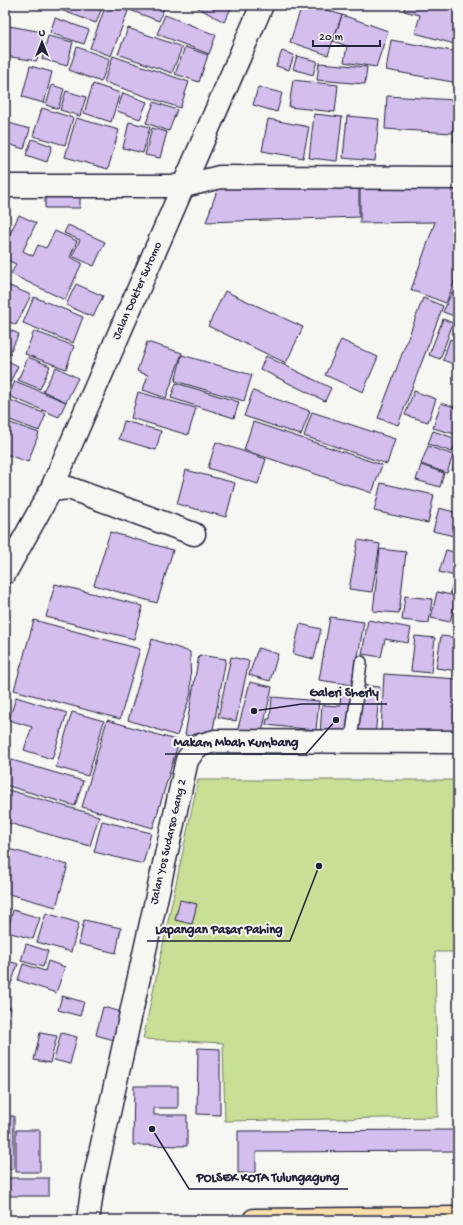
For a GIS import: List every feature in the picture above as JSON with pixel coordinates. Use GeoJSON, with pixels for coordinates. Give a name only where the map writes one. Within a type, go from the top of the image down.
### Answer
{"type":"FeatureCollection","features":[{"type":"Feature","properties":{"kind":"highway"},"geometry":{"type":"LineString","coordinates":[[254,1220],[458,1218]]}},
{"type":"Feature","properties":{"kind":"street","name":"Jalan Dokter Sutomo"},"geometry":{"type":"LineString","coordinates":[[5,573],[51,490],[262,5]]}},
{"type":"Feature","properties":{"kind":"street"},"geometry":{"type":"LineString","coordinates":[[5,186],[184,186],[220,177],[458,178]]}},
{"type":"Feature","properties":{"kind":"street"},"geometry":{"type":"LineString","coordinates":[[51,490],[69,488],[194,534]]}},
{"type":"Feature","properties":{"kind":"street","name":"Jalan Yos Sudarso Gang 2"},"geometry":{"type":"LineString","coordinates":[[88,1220],[93,1185],[187,760],[197,746],[215,741],[458,742]]}},
{"type":"Feature","properties":{"kind":"lane"},"geometry":{"type":"LineString","coordinates":[[351,741],[361,662]]}},
{"type":"Feature","properties":{"kind":"green space"},"geometry":{"type":"Polygon","coordinates":[[[198,780],[458,780],[458,952],[435,952],[438,1117],[225,1121],[223,1043],[143,1039],[198,780]]]}},
{"type":"Feature","properties":{"kind":"building"},"geometry":{"type":"Polygon","coordinates":[[[5,5],[11,5],[5,38],[5,5]]]}},
{"type":"Feature","properties":{"kind":"building"},"geometry":{"type":"Polygon","coordinates":[[[60,5],[103,5],[96,23],[58,9],[60,5]]]}},
{"type":"Feature","properties":{"kind":"building"},"geometry":{"type":"Polygon","coordinates":[[[106,5],[112,5],[128,11],[111,56],[90,48],[106,5]]]}},
{"type":"Feature","properties":{"kind":"building"},"geometry":{"type":"Polygon","coordinates":[[[122,5],[165,5],[159,21],[122,7],[122,5]]]}},
{"type":"Feature","properties":{"kind":"building"},"geometry":{"type":"Polygon","coordinates":[[[193,5],[233,5],[224,22],[193,5]]]}},
{"type":"Feature","properties":{"kind":"building"},"geometry":{"type":"Polygon","coordinates":[[[302,5],[311,5],[342,15],[328,55],[290,42],[302,5]]]}},
{"type":"Feature","properties":{"kind":"building"},"geometry":{"type":"Polygon","coordinates":[[[405,5],[458,5],[458,45],[415,33],[420,15],[404,11],[405,5]]]}},
{"type":"Feature","properties":{"kind":"building"},"geometry":{"type":"Polygon","coordinates":[[[165,15],[216,35],[209,54],[157,34],[165,15]]]}},
{"type":"Feature","properties":{"kind":"building"},"geometry":{"type":"Polygon","coordinates":[[[342,15],[388,31],[376,67],[344,62],[347,46],[333,41],[342,15]]]}},
{"type":"Feature","properties":{"kind":"building"},"geometry":{"type":"Polygon","coordinates":[[[55,18],[89,30],[84,44],[50,33],[55,18]]]}},
{"type":"Feature","properties":{"kind":"building"},"geometry":{"type":"Polygon","coordinates":[[[9,26],[43,32],[37,61],[5,56],[5,44],[9,26]]]}},
{"type":"Feature","properties":{"kind":"building"},"geometry":{"type":"Polygon","coordinates":[[[128,28],[182,47],[172,73],[118,54],[128,28]]]}},
{"type":"Feature","properties":{"kind":"building"},"geometry":{"type":"Polygon","coordinates":[[[48,36],[73,42],[67,66],[42,59],[48,36]]]}},
{"type":"Feature","properties":{"kind":"building"},"geometry":{"type":"Polygon","coordinates":[[[391,40],[458,52],[458,83],[386,70],[391,40]]]}},
{"type":"Feature","properties":{"kind":"building"},"geometry":{"type":"Polygon","coordinates":[[[77,47],[110,59],[101,82],[69,70],[77,47]]]}},
{"type":"Feature","properties":{"kind":"building"},"geometry":{"type":"Polygon","coordinates":[[[185,47],[208,55],[199,82],[175,74],[185,47]]]}},
{"type":"Feature","properties":{"kind":"building"},"geometry":{"type":"Polygon","coordinates":[[[282,51],[294,55],[289,70],[276,66],[282,51]]]}},
{"type":"Feature","properties":{"kind":"building"},"geometry":{"type":"Polygon","coordinates":[[[113,56],[189,82],[180,108],[104,82],[113,56]]]}},
{"type":"Feature","properties":{"kind":"building"},"geometry":{"type":"Polygon","coordinates":[[[297,56],[317,61],[313,75],[293,69],[297,56]]]}},
{"type":"Feature","properties":{"kind":"building"},"geometry":{"type":"Polygon","coordinates":[[[319,63],[367,67],[365,84],[317,80],[319,63]]]}},
{"type":"Feature","properties":{"kind":"building"},"geometry":{"type":"Polygon","coordinates":[[[30,66],[52,72],[44,103],[22,97],[30,66]]]}},
{"type":"Feature","properties":{"kind":"building"},"geometry":{"type":"Polygon","coordinates":[[[293,80],[338,85],[335,112],[289,107],[293,80]]]}},
{"type":"Feature","properties":{"kind":"building"},"geometry":{"type":"Polygon","coordinates":[[[93,84],[120,93],[111,122],[84,113],[93,84]]]}},
{"type":"Feature","properties":{"kind":"building"},"geometry":{"type":"Polygon","coordinates":[[[52,85],[64,89],[58,109],[46,105],[52,85]]]}},
{"type":"Feature","properties":{"kind":"building"},"geometry":{"type":"Polygon","coordinates":[[[258,87],[282,93],[277,112],[253,105],[258,87]]]}},
{"type":"Feature","properties":{"kind":"building"},"geometry":{"type":"Polygon","coordinates":[[[66,91],[86,97],[80,116],[60,110],[66,91]]]}},
{"type":"Feature","properties":{"kind":"building"},"geometry":{"type":"Polygon","coordinates":[[[123,93],[147,102],[140,119],[117,111],[123,93]]]}},
{"type":"Feature","properties":{"kind":"building"},"geometry":{"type":"Polygon","coordinates":[[[387,96],[455,100],[453,133],[385,129],[387,96]]]}},
{"type":"Feature","properties":{"kind":"building"},"geometry":{"type":"Polygon","coordinates":[[[5,97],[9,97],[8,121],[5,121],[5,97]]]}},
{"type":"Feature","properties":{"kind":"building"},"geometry":{"type":"Polygon","coordinates":[[[154,102],[177,110],[169,131],[146,123],[154,102]]]}},
{"type":"Feature","properties":{"kind":"building"},"geometry":{"type":"Polygon","coordinates":[[[42,108],[73,118],[65,145],[33,136],[42,108]]]}},
{"type":"Feature","properties":{"kind":"building"},"geometry":{"type":"Polygon","coordinates":[[[314,114],[342,117],[337,161],[309,158],[314,114]]]}},
{"type":"Feature","properties":{"kind":"building"},"geometry":{"type":"Polygon","coordinates":[[[458,115],[458,143],[453,142],[458,115]]]}},
{"type":"Feature","properties":{"kind":"building"},"geometry":{"type":"Polygon","coordinates":[[[347,116],[379,119],[375,161],[343,158],[347,116]]]}},
{"type":"Feature","properties":{"kind":"building"},"geometry":{"type":"Polygon","coordinates":[[[76,118],[119,130],[108,169],[65,157],[76,118]]]}},
{"type":"Feature","properties":{"kind":"building"},"geometry":{"type":"Polygon","coordinates":[[[268,119],[309,127],[303,158],[262,151],[268,119]]]}},
{"type":"Feature","properties":{"kind":"building"},"geometry":{"type":"Polygon","coordinates":[[[129,122],[150,127],[143,153],[123,148],[129,122]]]}},
{"type":"Feature","properties":{"kind":"building"},"geometry":{"type":"Polygon","coordinates":[[[9,123],[30,129],[24,149],[5,143],[9,123]]]}},
{"type":"Feature","properties":{"kind":"building"},"geometry":{"type":"Polygon","coordinates":[[[152,128],[167,132],[160,158],[145,155],[152,128]]]}},
{"type":"Feature","properties":{"kind":"building"},"geometry":{"type":"Polygon","coordinates":[[[32,139],[52,146],[47,162],[26,155],[32,139]]]}},
{"type":"Feature","properties":{"kind":"building"},"geometry":{"type":"Polygon","coordinates":[[[220,182],[359,182],[359,217],[206,222],[220,182]]]}},
{"type":"Feature","properties":{"kind":"building"},"geometry":{"type":"Polygon","coordinates":[[[360,182],[458,182],[458,272],[446,303],[411,290],[435,222],[360,223],[360,182]]]}},
{"type":"Feature","properties":{"kind":"building"},"geometry":{"type":"Polygon","coordinates":[[[45,194],[80,195],[80,208],[45,208],[45,194]]]}},
{"type":"Feature","properties":{"kind":"building"},"geometry":{"type":"Polygon","coordinates":[[[19,215],[36,223],[23,251],[33,256],[38,245],[46,248],[55,231],[77,241],[70,257],[82,263],[65,300],[11,274],[16,264],[5,259],[5,244],[19,215]]]}},
{"type":"Feature","properties":{"kind":"building"},"geometry":{"type":"Polygon","coordinates":[[[68,225],[105,242],[94,266],[72,256],[80,240],[64,233],[68,225]]]}},
{"type":"Feature","properties":{"kind":"building"},"geometry":{"type":"Polygon","coordinates":[[[5,284],[31,295],[16,325],[5,320],[5,284]]]}},
{"type":"Feature","properties":{"kind":"building"},"geometry":{"type":"Polygon","coordinates":[[[76,284],[103,296],[93,317],[66,305],[76,284]]]}},
{"type":"Feature","properties":{"kind":"building"},"geometry":{"type":"Polygon","coordinates":[[[225,291],[303,327],[286,363],[208,326],[225,291]]]}},
{"type":"Feature","properties":{"kind":"building"},"geometry":{"type":"Polygon","coordinates":[[[452,292],[458,295],[458,308],[454,316],[443,312],[452,292]]]}},
{"type":"Feature","properties":{"kind":"building"},"geometry":{"type":"Polygon","coordinates":[[[34,297],[83,317],[73,343],[23,323],[34,297]]]}},
{"type":"Feature","properties":{"kind":"building"},"geometry":{"type":"Polygon","coordinates":[[[423,298],[443,306],[398,425],[378,418],[423,298]]]}},
{"type":"Feature","properties":{"kind":"building"},"geometry":{"type":"Polygon","coordinates":[[[443,319],[453,323],[440,359],[429,355],[443,319]]]}},
{"type":"Feature","properties":{"kind":"building"},"geometry":{"type":"Polygon","coordinates":[[[5,328],[19,334],[6,360],[18,366],[5,393],[5,328]]]}},
{"type":"Feature","properties":{"kind":"building"},"geometry":{"type":"Polygon","coordinates":[[[34,331],[74,346],[66,369],[25,354],[34,331]]]}},
{"type":"Feature","properties":{"kind":"building"},"geometry":{"type":"Polygon","coordinates":[[[450,339],[458,342],[458,366],[443,360],[450,339]]]}},
{"type":"Feature","properties":{"kind":"building"},"geometry":{"type":"Polygon","coordinates":[[[341,340],[378,357],[363,392],[325,375],[341,340]]]}},
{"type":"Feature","properties":{"kind":"building"},"geometry":{"type":"Polygon","coordinates":[[[147,342],[182,353],[166,398],[143,390],[148,375],[137,371],[147,342]]]}},
{"type":"Feature","properties":{"kind":"building"},"geometry":{"type":"Polygon","coordinates":[[[182,355],[252,375],[244,401],[175,381],[182,355]]]}},
{"type":"Feature","properties":{"kind":"building"},"geometry":{"type":"Polygon","coordinates":[[[266,356],[331,388],[325,401],[260,369],[266,356]]]}},
{"type":"Feature","properties":{"kind":"building"},"geometry":{"type":"Polygon","coordinates":[[[28,357],[50,366],[40,389],[18,380],[28,357]]]}},
{"type":"Feature","properties":{"kind":"building"},"geometry":{"type":"Polygon","coordinates":[[[56,367],[78,378],[66,402],[43,391],[56,367]]]}},
{"type":"Feature","properties":{"kind":"building"},"geometry":{"type":"Polygon","coordinates":[[[15,381],[66,402],[59,417],[9,396],[15,381]]]}},
{"type":"Feature","properties":{"kind":"building"},"geometry":{"type":"Polygon","coordinates":[[[176,383],[239,402],[234,418],[171,398],[176,383]]]}},
{"type":"Feature","properties":{"kind":"building"},"geometry":{"type":"Polygon","coordinates":[[[253,391],[310,411],[301,435],[244,416],[253,391]]]}},
{"type":"Feature","properties":{"kind":"building"},"geometry":{"type":"Polygon","coordinates":[[[414,391],[436,399],[428,422],[405,415],[414,391]]]}},
{"type":"Feature","properties":{"kind":"building"},"geometry":{"type":"Polygon","coordinates":[[[138,392],[196,408],[188,435],[131,418],[138,392]]]}},
{"type":"Feature","properties":{"kind":"building"},"geometry":{"type":"Polygon","coordinates":[[[5,398],[46,414],[39,431],[5,418],[5,398]]]}},
{"type":"Feature","properties":{"kind":"building"},"geometry":{"type":"Polygon","coordinates":[[[441,403],[458,408],[458,435],[433,428],[441,403]]]}},
{"type":"Feature","properties":{"kind":"building"},"geometry":{"type":"Polygon","coordinates":[[[312,412],[395,439],[387,464],[304,436],[312,412]]]}},
{"type":"Feature","properties":{"kind":"building"},"geometry":{"type":"Polygon","coordinates":[[[5,421],[39,433],[28,462],[5,454],[5,421]]]}},
{"type":"Feature","properties":{"kind":"building"},"geometry":{"type":"Polygon","coordinates":[[[124,421],[161,431],[156,450],[119,439],[124,421]]]}},
{"type":"Feature","properties":{"kind":"building"},"geometry":{"type":"Polygon","coordinates":[[[253,422],[382,465],[372,493],[244,450],[253,422]]]}},
{"type":"Feature","properties":{"kind":"building"},"geometry":{"type":"Polygon","coordinates":[[[433,431],[457,439],[452,452],[428,444],[433,431]]]}},
{"type":"Feature","properties":{"kind":"building"},"geometry":{"type":"Polygon","coordinates":[[[216,442],[266,459],[258,484],[208,468],[216,442]]]}},
{"type":"Feature","properties":{"kind":"building"},"geometry":{"type":"Polygon","coordinates":[[[428,446],[453,455],[447,473],[421,464],[428,446]]]}},
{"type":"Feature","properties":{"kind":"building"},"geometry":{"type":"Polygon","coordinates":[[[458,447],[458,472],[452,471],[458,447]]]}},
{"type":"Feature","properties":{"kind":"building"},"geometry":{"type":"Polygon","coordinates":[[[421,465],[444,473],[440,487],[416,480],[421,465]]]}},
{"type":"Feature","properties":{"kind":"building"},"geometry":{"type":"Polygon","coordinates":[[[186,470],[235,483],[226,517],[177,504],[186,470]]]}},
{"type":"Feature","properties":{"kind":"building"},"geometry":{"type":"Polygon","coordinates":[[[381,483],[434,495],[428,523],[374,511],[381,483]]]}},
{"type":"Feature","properties":{"kind":"building"},"geometry":{"type":"Polygon","coordinates":[[[439,508],[458,513],[458,537],[433,531],[439,508]]]}},
{"type":"Feature","properties":{"kind":"building"},"geometry":{"type":"Polygon","coordinates":[[[110,532],[173,550],[157,603],[94,585],[110,532]]]}},
{"type":"Feature","properties":{"kind":"building"},"geometry":{"type":"Polygon","coordinates":[[[358,540],[380,544],[372,592],[349,589],[358,540]]]}},
{"type":"Feature","properties":{"kind":"building"},"geometry":{"type":"Polygon","coordinates":[[[380,549],[406,552],[399,613],[373,611],[380,549]]]}},
{"type":"Feature","properties":{"kind":"building"},"geometry":{"type":"Polygon","coordinates":[[[446,550],[458,553],[458,595],[450,593],[455,576],[439,572],[446,550]]]}},
{"type":"Feature","properties":{"kind":"building"},"geometry":{"type":"Polygon","coordinates":[[[55,584],[143,606],[134,639],[46,617],[55,584]]]}},
{"type":"Feature","properties":{"kind":"building"},"geometry":{"type":"Polygon","coordinates":[[[437,592],[456,596],[450,622],[431,618],[437,592]]]}},
{"type":"Feature","properties":{"kind":"building"},"geometry":{"type":"Polygon","coordinates":[[[405,596],[432,599],[429,623],[402,620],[405,596]]]}},
{"type":"Feature","properties":{"kind":"building"},"geometry":{"type":"Polygon","coordinates":[[[458,606],[458,632],[453,631],[458,606]]]}},
{"type":"Feature","properties":{"kind":"building"},"geometry":{"type":"Polygon","coordinates":[[[330,617],[364,622],[353,685],[319,680],[330,617]]]}},
{"type":"Feature","properties":{"kind":"building"},"geometry":{"type":"Polygon","coordinates":[[[34,620],[140,649],[120,719],[14,690],[34,620]]]}},
{"type":"Feature","properties":{"kind":"building"},"geometry":{"type":"Polygon","coordinates":[[[368,620],[411,628],[408,643],[385,639],[381,657],[362,654],[368,620]]]}},
{"type":"Feature","properties":{"kind":"building"},"geometry":{"type":"Polygon","coordinates":[[[300,624],[321,629],[314,659],[293,654],[300,624]]]}},
{"type":"Feature","properties":{"kind":"building"},"geometry":{"type":"Polygon","coordinates":[[[415,636],[435,638],[431,673],[411,671],[415,636]]]}},
{"type":"Feature","properties":{"kind":"building"},"geometry":{"type":"Polygon","coordinates":[[[441,636],[458,638],[458,671],[436,668],[441,636]]]}},
{"type":"Feature","properties":{"kind":"building"},"geometry":{"type":"Polygon","coordinates":[[[152,639],[190,652],[191,693],[177,736],[128,720],[152,639]]]}},
{"type":"Feature","properties":{"kind":"building"},"geometry":{"type":"Polygon","coordinates":[[[258,648],[278,654],[270,681],[249,675],[258,648]]]}},
{"type":"Feature","properties":{"kind":"building"},"geometry":{"type":"Polygon","coordinates":[[[199,655],[226,659],[211,740],[185,735],[199,655]]]}},
{"type":"Feature","properties":{"kind":"building"},"geometry":{"type":"Polygon","coordinates":[[[231,657],[249,661],[236,721],[218,717],[231,657]]]}},
{"type":"Feature","properties":{"kind":"building"},"geometry":{"type":"Polygon","coordinates":[[[384,674],[458,679],[458,737],[381,732],[384,674]]]}},
{"type":"Feature","properties":{"kind":"building"},"geometry":{"type":"Polygon","coordinates":[[[250,682],[272,687],[261,737],[236,736],[250,682]]]}},
{"type":"Feature","properties":{"kind":"building"},"geometry":{"type":"Polygon","coordinates":[[[359,685],[380,687],[375,736],[355,733],[359,685]]]}},
{"type":"Feature","properties":{"kind":"building"},"geometry":{"type":"Polygon","coordinates":[[[341,690],[352,691],[349,736],[320,734],[322,705],[340,706],[341,690]]]}},
{"type":"Feature","properties":{"kind":"building"},"geometry":{"type":"Polygon","coordinates":[[[16,697],[67,713],[52,759],[24,750],[32,727],[9,720],[16,697]]]}},
{"type":"Feature","properties":{"kind":"building"},"geometry":{"type":"Polygon","coordinates":[[[272,697],[319,701],[316,730],[266,725],[267,719],[270,719],[272,697]]]}},
{"type":"Feature","properties":{"kind":"building"},"geometry":{"type":"Polygon","coordinates":[[[72,712],[104,721],[88,776],[56,767],[72,712]]]}},
{"type":"Feature","properties":{"kind":"building"},"geometry":{"type":"Polygon","coordinates":[[[107,720],[179,741],[153,828],[82,807],[107,720]]]}},
{"type":"Feature","properties":{"kind":"building"},"geometry":{"type":"Polygon","coordinates":[[[5,758],[83,781],[75,806],[5,785],[5,758]]]}},
{"type":"Feature","properties":{"kind":"building"},"geometry":{"type":"Polygon","coordinates":[[[5,789],[99,816],[90,846],[5,822],[5,789]]]}},
{"type":"Feature","properties":{"kind":"building"},"geometry":{"type":"Polygon","coordinates":[[[102,821],[151,833],[143,864],[94,852],[102,821]]]}},
{"type":"Feature","properties":{"kind":"building"},"geometry":{"type":"Polygon","coordinates":[[[5,848],[68,865],[56,907],[5,893],[5,848]]]}},
{"type":"Feature","properties":{"kind":"building"},"geometry":{"type":"Polygon","coordinates":[[[180,900],[197,904],[192,924],[175,920],[180,900]]]}},
{"type":"Feature","properties":{"kind":"building"},"geometry":{"type":"Polygon","coordinates":[[[13,910],[40,918],[33,939],[7,932],[13,910]]]}},
{"type":"Feature","properties":{"kind":"building"},"geometry":{"type":"Polygon","coordinates":[[[46,913],[79,923],[71,952],[37,942],[46,913]]]}},
{"type":"Feature","properties":{"kind":"building"},"geometry":{"type":"Polygon","coordinates":[[[84,920],[121,928],[116,953],[79,944],[84,920]]]}},
{"type":"Feature","properties":{"kind":"building"},"geometry":{"type":"Polygon","coordinates":[[[26,944],[48,951],[43,967],[21,961],[26,944]]]}},
{"type":"Feature","properties":{"kind":"building"},"geometry":{"type":"Polygon","coordinates":[[[5,960],[18,964],[5,1001],[5,960]]]}},
{"type":"Feature","properties":{"kind":"building"},"geometry":{"type":"Polygon","coordinates":[[[48,961],[65,967],[56,993],[18,980],[23,964],[45,971],[48,961]]]}},
{"type":"Feature","properties":{"kind":"building"},"geometry":{"type":"Polygon","coordinates":[[[62,996],[84,1002],[80,1016],[58,1010],[62,996]]]}},
{"type":"Feature","properties":{"kind":"building"},"geometry":{"type":"Polygon","coordinates":[[[5,1007],[11,1008],[6,1030],[5,1030],[5,1007]]]}},
{"type":"Feature","properties":{"kind":"building"},"geometry":{"type":"Polygon","coordinates":[[[103,1007],[122,1012],[114,1040],[96,1035],[103,1007]]]}},
{"type":"Feature","properties":{"kind":"building"},"geometry":{"type":"Polygon","coordinates":[[[40,1033],[57,1036],[50,1063],[34,1060],[40,1033]]]}},
{"type":"Feature","properties":{"kind":"building"},"geometry":{"type":"Polygon","coordinates":[[[61,1033],[77,1037],[70,1064],[54,1060],[61,1033]]]}},
{"type":"Feature","properties":{"kind":"building"},"geometry":{"type":"Polygon","coordinates":[[[198,1048],[220,1049],[220,1115],[197,1114],[198,1048]]]}},
{"type":"Feature","properties":{"kind":"building"},"geometry":{"type":"Polygon","coordinates":[[[134,1086],[178,1086],[178,1108],[154,1108],[154,1115],[187,1115],[187,1146],[133,1145],[134,1086]]]}},
{"type":"Feature","properties":{"kind":"building"},"geometry":{"type":"Polygon","coordinates":[[[5,1116],[14,1116],[14,1169],[5,1169],[5,1116]]]}},
{"type":"Feature","properties":{"kind":"building"},"geometry":{"type":"Polygon","coordinates":[[[16,1130],[40,1130],[40,1172],[16,1172],[16,1130]]]}},
{"type":"Feature","properties":{"kind":"building"},"geometry":{"type":"Polygon","coordinates":[[[458,1130],[458,1151],[256,1152],[256,1173],[238,1173],[238,1131],[458,1130]]]}},
{"type":"Feature","properties":{"kind":"building"},"geometry":{"type":"Polygon","coordinates":[[[5,1178],[49,1178],[49,1196],[5,1196],[5,1178]]]}},
{"type":"Feature","properties":{"kind":"place","name":"Galeri Sherly"},"geometry":{"type":"Point","coordinates":[254,711]}},
{"type":"Feature","properties":{"kind":"place","name":"Makam Mbah Kumbang"},"geometry":{"type":"Point","coordinates":[336,720]}},
{"type":"Feature","properties":{"kind":"place","name":"Lapangan Pasar Pahing"},"geometry":{"type":"Point","coordinates":[319,866]}},
{"type":"Feature","properties":{"kind":"place","name":"POLSEK KOTA Tulungagung"},"geometry":{"type":"Point","coordinates":[152,1129]}}]}
